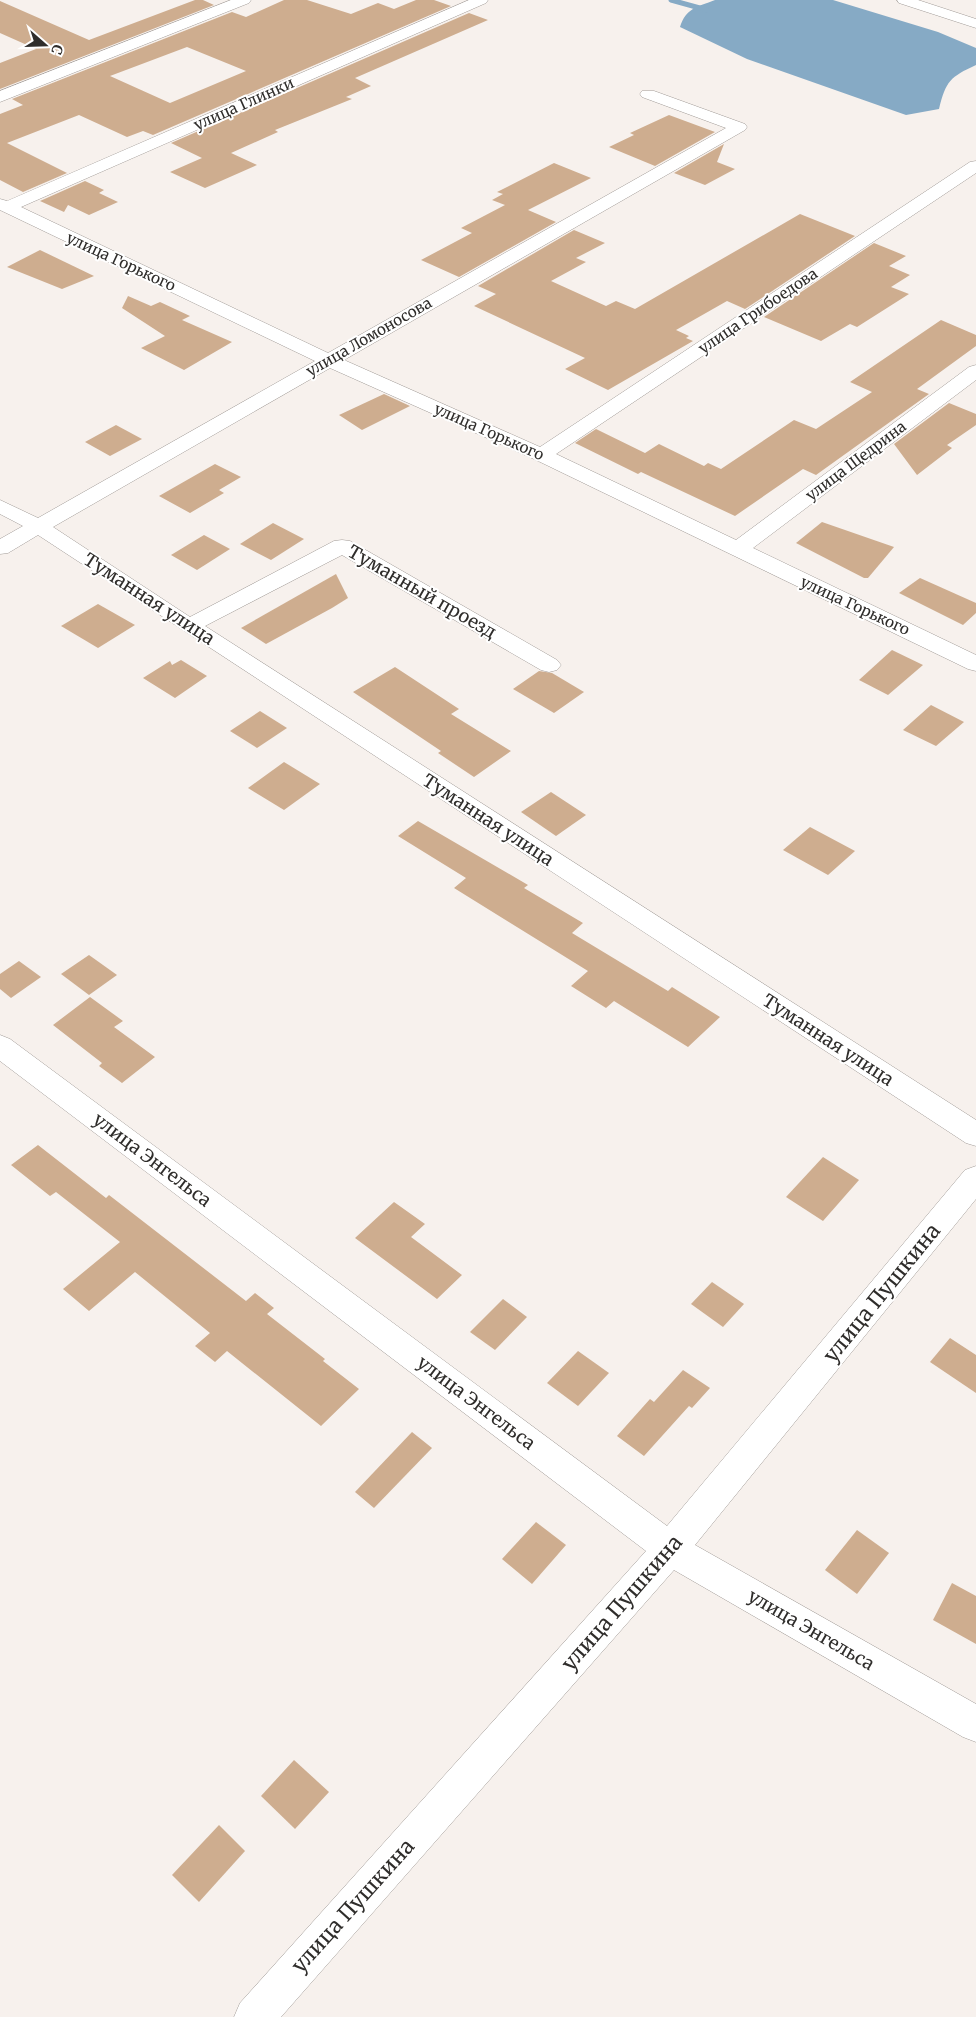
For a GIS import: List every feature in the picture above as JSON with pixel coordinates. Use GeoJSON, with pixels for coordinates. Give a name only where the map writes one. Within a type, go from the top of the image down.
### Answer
{"type":"FeatureCollection","features":[{"type":"Feature","properties":{"kind":"street"},"geometry":{"type":"LineString","coordinates":[[0,97],[244,0]]}},
{"type":"Feature","properties":{"kind":"street","name":"улица Глинки"},"geometry":{"type":"LineString","coordinates":[[3,206],[480,0]]}},
{"type":"Feature","properties":{"kind":"street"},"geometry":{"type":"LineString","coordinates":[[904,0],[976,24]]}},
{"type":"Feature","properties":{"kind":"street","name":"улица Ломоносова"},"geometry":{"type":"LineString","coordinates":[[0,548],[739,127],[648,94]]}},
{"type":"Feature","properties":{"kind":"street","name":"улица Грибоедова"},"geometry":{"type":"LineString","coordinates":[[541,455],[976,166]]}},
{"type":"Feature","properties":{"kind":"street","name":"улица Горького"},"geometry":{"type":"LineString","coordinates":[[3,206],[328,360],[541,455],[976,664]]}},
{"type":"Feature","properties":{"kind":"street","name":"улица Щедрина"},"geometry":{"type":"LineString","coordinates":[[737,550],[976,372]]}},
{"type":"Feature","properties":{"kind":"street","name":"Туманная улица"},"geometry":{"type":"LineString","coordinates":[[0,506],[38,526],[189,626],[976,1136]]}},
{"type":"Feature","properties":{"kind":"street","name":"Туманный проезд"},"geometry":{"type":"LineString","coordinates":[[189,626],[342,546],[549,665]]}},
{"type":"Feature","properties":{"kind":"street","name":"улица Энгельса"},"geometry":{"type":"LineString","coordinates":[[0,1046],[670,1549],[976,1724]]}},
{"type":"Feature","properties":{"kind":"street","name":"улица Пушкина"},"geometry":{"type":"LineString","coordinates":[[254,2017],[670,1549],[976,1178]]}},
{"type":"Feature","properties":{"kind":"water"},"geometry":{"type":"Polygon","coordinates":[[[715,0],[833,0],[938,32],[976,48],[976,65],[960,73],[950,81],[944,92],[939,109],[906,115],[747,59],[680,27],[689,12],[715,0]]]}},
{"type":"Feature","properties":{"kind":"building"},"geometry":{"type":"Polygon","coordinates":[[[195,0],[203,0],[214,5],[0,89],[0,63],[36,49],[0,33],[0,1],[89,40],[195,0]]]}},
{"type":"Feature","properties":{"kind":"building"},"geometry":{"type":"Polygon","coordinates":[[[284,0],[307,0],[351,14],[378,3],[394,9],[416,0],[434,0],[451,6],[153,135],[143,131],[127,137],[79,115],[7,143],[67,173],[23,192],[0,180],[0,114],[23,105],[12,99],[232,12],[246,17],[284,0]],[[187,47],[110,76],[170,103],[246,71],[187,47]]]}},
{"type":"Feature","properties":{"kind":"building"},"geometry":{"type":"Polygon","coordinates":[[[469,13],[488,20],[355,78],[371,86],[346,97],[352,99],[275,130],[278,132],[231,153],[257,165],[205,188],[170,172],[202,158],[171,143],[469,13]]]}},
{"type":"Feature","properties":{"kind":"building"},"geometry":{"type":"Polygon","coordinates":[[[669,115],[715,132],[655,166],[609,147],[634,135],[630,133],[669,115]]]}},
{"type":"Feature","properties":{"kind":"building"},"geometry":{"type":"Polygon","coordinates":[[[724,144],[717,162],[735,169],[705,185],[674,173],[724,144]]]}},
{"type":"Feature","properties":{"kind":"building"},"geometry":{"type":"Polygon","coordinates":[[[554,163],[591,178],[528,210],[556,222],[459,277],[421,260],[472,233],[461,228],[505,205],[492,200],[503,194],[497,192],[554,163]]]}},
{"type":"Feature","properties":{"kind":"building"},"geometry":{"type":"Polygon","coordinates":[[[85,181],[104,190],[99,193],[118,202],[89,215],[68,205],[64,212],[40,201],[85,181]]]}},
{"type":"Feature","properties":{"kind":"building"},"geometry":{"type":"Polygon","coordinates":[[[800,214],[855,236],[745,309],[727,301],[676,330],[689,336],[686,338],[693,341],[608,390],[565,369],[585,358],[474,306],[496,294],[478,286],[574,230],[605,243],[576,258],[586,262],[551,281],[606,306],[616,301],[635,309],[800,214]]]}},
{"type":"Feature","properties":{"kind":"building"},"geometry":{"type":"Polygon","coordinates":[[[874,243],[906,256],[889,266],[910,275],[891,287],[909,294],[857,327],[850,324],[821,341],[764,317],[874,243]]]}},
{"type":"Feature","properties":{"kind":"building"},"geometry":{"type":"Polygon","coordinates":[[[40,250],[94,276],[62,289],[7,267],[40,250]]]}},
{"type":"Feature","properties":{"kind":"building"},"geometry":{"type":"Polygon","coordinates":[[[128,296],[151,306],[160,302],[190,316],[182,320],[232,342],[184,370],[141,348],[165,336],[122,308],[128,296]]]}},
{"type":"Feature","properties":{"kind":"building"},"geometry":{"type":"Polygon","coordinates":[[[941,320],[976,335],[976,346],[917,389],[929,394],[816,475],[803,469],[735,516],[641,472],[638,474],[575,443],[596,429],[645,453],[659,444],[704,466],[708,463],[721,469],[794,420],[816,429],[872,392],[850,382],[941,320]]]}},
{"type":"Feature","properties":{"kind":"building"},"geometry":{"type":"Polygon","coordinates":[[[384,394],[410,406],[362,430],[339,415],[384,394]]]}},
{"type":"Feature","properties":{"kind":"building"},"geometry":{"type":"Polygon","coordinates":[[[949,403],[976,414],[976,425],[947,445],[952,448],[917,475],[894,444],[949,403]]]}},
{"type":"Feature","properties":{"kind":"building"},"geometry":{"type":"Polygon","coordinates":[[[116,425],[142,439],[110,456],[85,442],[116,425]]]}},
{"type":"Feature","properties":{"kind":"building"},"geometry":{"type":"Polygon","coordinates":[[[215,464],[241,477],[219,490],[224,493],[190,513],[159,496],[215,464]]]}},
{"type":"Feature","properties":{"kind":"building"},"geometry":{"type":"Polygon","coordinates":[[[822,522],[894,547],[868,578],[864,578],[796,543],[822,522]]]}},
{"type":"Feature","properties":{"kind":"building"},"geometry":{"type":"Polygon","coordinates":[[[273,523],[304,539],[271,560],[240,544],[273,523]]]}},
{"type":"Feature","properties":{"kind":"building"},"geometry":{"type":"Polygon","coordinates":[[[204,535],[230,549],[197,570],[171,555],[204,535]]]}},
{"type":"Feature","properties":{"kind":"building"},"geometry":{"type":"Polygon","coordinates":[[[336,574],[348,598],[332,608],[266,644],[241,628],[336,574]]]}},
{"type":"Feature","properties":{"kind":"building"},"geometry":{"type":"Polygon","coordinates":[[[920,578],[976,603],[976,613],[963,625],[899,593],[920,578]]]}},
{"type":"Feature","properties":{"kind":"building"},"geometry":{"type":"Polygon","coordinates":[[[98,604],[135,625],[98,648],[61,626],[98,604]]]}},
{"type":"Feature","properties":{"kind":"building"},"geometry":{"type":"Polygon","coordinates":[[[892,650],[923,665],[888,695],[859,680],[892,650]]]}},
{"type":"Feature","properties":{"kind":"building"},"geometry":{"type":"Polygon","coordinates":[[[181,660],[207,676],[175,698],[143,678],[170,661],[172,665],[181,660]]]}},
{"type":"Feature","properties":{"kind":"building"},"geometry":{"type":"Polygon","coordinates":[[[395,667],[459,709],[451,714],[511,751],[474,777],[438,753],[441,751],[353,692],[395,667]]]}},
{"type":"Feature","properties":{"kind":"building"},"geometry":{"type":"Polygon","coordinates":[[[539,671],[552,673],[584,692],[554,713],[513,689],[539,671]]]}},
{"type":"Feature","properties":{"kind":"building"},"geometry":{"type":"Polygon","coordinates":[[[931,705],[964,722],[936,746],[903,730],[931,705]]]}},
{"type":"Feature","properties":{"kind":"building"},"geometry":{"type":"Polygon","coordinates":[[[260,711],[287,728],[257,748],[230,731],[260,711]]]}},
{"type":"Feature","properties":{"kind":"building"},"geometry":{"type":"Polygon","coordinates":[[[284,762],[320,784],[284,810],[248,788],[284,762]]]}},
{"type":"Feature","properties":{"kind":"building"},"geometry":{"type":"Polygon","coordinates":[[[551,792],[586,815],[556,836],[521,812],[551,792]]]}},
{"type":"Feature","properties":{"kind":"building"},"geometry":{"type":"Polygon","coordinates":[[[418,821],[528,885],[524,888],[583,923],[572,933],[668,991],[672,987],[720,1017],[688,1047],[614,1001],[606,1008],[571,986],[588,971],[454,888],[466,878],[398,836],[418,821]]]}},
{"type":"Feature","properties":{"kind":"building"},"geometry":{"type":"Polygon","coordinates":[[[810,827],[855,851],[828,875],[783,850],[810,827]]]}},
{"type":"Feature","properties":{"kind":"building"},"geometry":{"type":"Polygon","coordinates":[[[89,955],[117,975],[89,995],[61,974],[89,955]]]}},
{"type":"Feature","properties":{"kind":"building"},"geometry":{"type":"Polygon","coordinates":[[[19,961],[41,977],[11,998],[0,989],[0,974],[19,961]]]}},
{"type":"Feature","properties":{"kind":"building"},"geometry":{"type":"Polygon","coordinates":[[[90,997],[123,1021],[114,1027],[155,1057],[122,1083],[99,1066],[102,1063],[53,1025],[90,997]]]}},
{"type":"Feature","properties":{"kind":"building"},"geometry":{"type":"Polygon","coordinates":[[[38,1145],[106,1198],[109,1195],[246,1301],[255,1293],[274,1308],[267,1314],[325,1359],[323,1361],[359,1389],[321,1426],[227,1351],[215,1362],[195,1346],[210,1333],[135,1272],[89,1311],[63,1289],[120,1242],[56,1192],[50,1196],[11,1165],[38,1145]]]}},
{"type":"Feature","properties":{"kind":"building"},"geometry":{"type":"Polygon","coordinates":[[[823,1157],[859,1180],[823,1221],[786,1197],[823,1157]]]}},
{"type":"Feature","properties":{"kind":"building"},"geometry":{"type":"Polygon","coordinates":[[[394,1202],[425,1224],[411,1237],[462,1275],[437,1299],[355,1238],[394,1202]]]}},
{"type":"Feature","properties":{"kind":"building"},"geometry":{"type":"Polygon","coordinates":[[[712,1282],[744,1304],[723,1327],[691,1304],[712,1282]]]}},
{"type":"Feature","properties":{"kind":"building"},"geometry":{"type":"Polygon","coordinates":[[[503,1299],[527,1317],[495,1350],[470,1332],[503,1299]]]}},
{"type":"Feature","properties":{"kind":"building"},"geometry":{"type":"Polygon","coordinates":[[[950,1338],[976,1355],[976,1393],[930,1362],[950,1338]]]}},
{"type":"Feature","properties":{"kind":"building"},"geometry":{"type":"Polygon","coordinates":[[[578,1351],[609,1373],[578,1406],[547,1383],[578,1351]]]}},
{"type":"Feature","properties":{"kind":"building"},"geometry":{"type":"Polygon","coordinates":[[[683,1370],[710,1388],[692,1408],[689,1406],[644,1456],[617,1436],[650,1399],[654,1402],[683,1370]]]}},
{"type":"Feature","properties":{"kind":"building"},"geometry":{"type":"Polygon","coordinates":[[[412,1432],[432,1448],[374,1508],[355,1492],[412,1432]]]}},
{"type":"Feature","properties":{"kind":"building"},"geometry":{"type":"Polygon","coordinates":[[[536,1522],[566,1545],[532,1584],[502,1559],[536,1522]]]}},
{"type":"Feature","properties":{"kind":"building"},"geometry":{"type":"Polygon","coordinates":[[[857,1530],[889,1553],[857,1594],[825,1570],[857,1530]]]}},
{"type":"Feature","properties":{"kind":"building"},"geometry":{"type":"Polygon","coordinates":[[[952,1583],[976,1596],[976,1644],[933,1620],[952,1583]]]}},
{"type":"Feature","properties":{"kind":"building"},"geometry":{"type":"Polygon","coordinates":[[[294,1760],[329,1792],[295,1829],[261,1796],[294,1760]]]}},
{"type":"Feature","properties":{"kind":"building"},"geometry":{"type":"Polygon","coordinates":[[[219,1825],[245,1851],[199,1902],[172,1875],[219,1825]]]}},
{"type":"Feature","properties":{"kind":"waterway"},"geometry":{"type":"LineString","coordinates":[[671,0],[707,10]]}}]}
